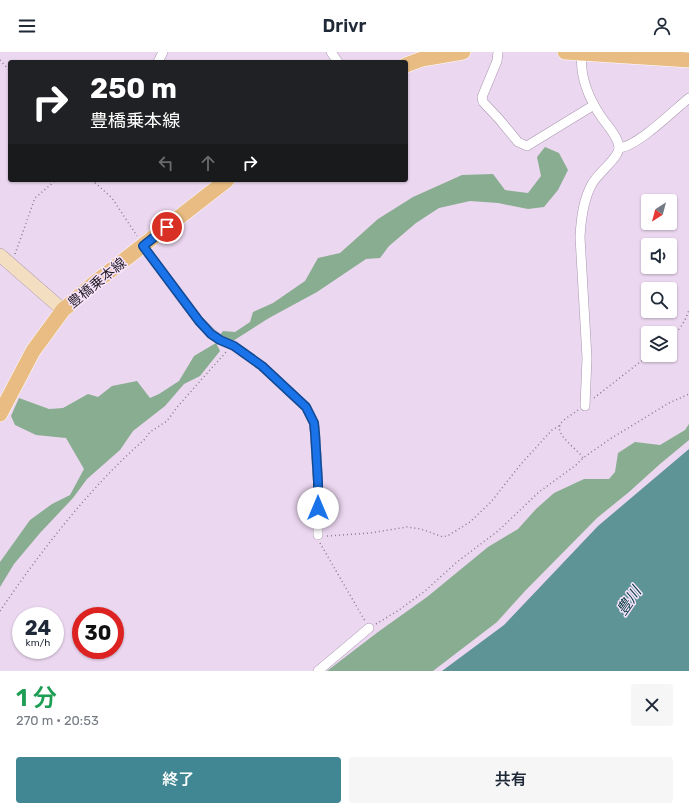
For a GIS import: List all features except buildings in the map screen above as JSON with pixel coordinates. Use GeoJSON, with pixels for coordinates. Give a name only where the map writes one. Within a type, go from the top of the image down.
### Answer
{"type":"FeatureCollection","features":[{"type":"Feature","properties":{"kind":"main road"},"geometry":{"type":"LineString","coordinates":[[408,64],[463,52]]}},
{"type":"Feature","properties":{"kind":"main road"},"geometry":{"type":"LineString","coordinates":[[565,52],[689,60]]}},
{"type":"Feature","properties":{"kind":"main road","name":"豊橋乗本線"},"geometry":{"type":"LineString","coordinates":[[0,414],[34,351],[63,310],[92,285],[224,182]]}},
{"type":"Feature","properties":{"kind":"street"},"geometry":{"type":"LineString","coordinates":[[498,52],[497,60],[482,97],[483,102],[499,118],[518,142],[527,146],[594,105]]}},
{"type":"Feature","properties":{"kind":"street"},"geometry":{"type":"LineString","coordinates":[[582,52],[581,61],[585,84],[594,105],[615,136],[619,148],[617,155],[592,183],[585,200],[581,217],[580,237],[587,358],[585,406]]}},
{"type":"Feature","properties":{"kind":"street"},"geometry":{"type":"LineString","coordinates":[[619,148],[625,147],[640,139],[689,98]]}},
{"type":"Feature","properties":{"kind":"street"},"geometry":{"type":"LineString","coordinates":[[143,246],[199,321],[211,334],[234,346],[262,366],[306,407],[314,423],[318,482],[318,535]]}},
{"type":"Feature","properties":{"kind":"street"},"geometry":{"type":"LineString","coordinates":[[4,258],[63,310]]}},
{"type":"Feature","properties":{"kind":"street"},"geometry":{"type":"LineString","coordinates":[[318,671],[368,628]]}},
{"type":"Feature","properties":{"kind":"path"},"geometry":{"type":"LineString","coordinates":[[0,60],[8,69]]}},
{"type":"Feature","properties":{"kind":"path"},"geometry":{"type":"LineString","coordinates":[[4,258],[14,257],[36,198],[54,182]]}},
{"type":"Feature","properties":{"kind":"path"},"geometry":{"type":"LineString","coordinates":[[94,182],[112,198],[143,246]]}},
{"type":"Feature","properties":{"kind":"path"},"geometry":{"type":"LineString","coordinates":[[677,330],[687,318],[689,310]]}},
{"type":"Feature","properties":{"kind":"path"},"geometry":{"type":"LineString","coordinates":[[0,611],[25,574],[102,480],[144,440],[150,432],[167,421],[201,379],[227,351],[234,346]]}},
{"type":"Feature","properties":{"kind":"path"},"geometry":{"type":"LineString","coordinates":[[641,361],[552,430],[521,464],[491,502],[470,522],[449,535],[443,537],[421,529],[407,527],[370,533],[336,536],[318,535],[319,541],[368,628],[399,610],[425,591],[457,562],[498,531],[539,492],[576,465],[583,458],[610,439],[669,404],[689,394]]}},
{"type":"Feature","properties":{"kind":"path"},"geometry":{"type":"LineString","coordinates":[[559,426],[563,437],[583,458]]}},
{"type":"Feature","properties":{"kind":"shaded area"},"geometry":{"type":"Polygon","coordinates":[[[545,147],[559,153],[568,170],[558,190],[544,207],[528,209],[498,203],[470,201],[439,208],[416,223],[389,246],[380,258],[366,259],[317,292],[269,318],[233,341],[220,335],[223,331],[235,332],[250,322],[253,312],[273,303],[305,281],[318,258],[340,253],[378,219],[413,197],[462,175],[493,174],[505,190],[528,193],[541,176],[537,157],[545,147]]]}},
{"type":"Feature","properties":{"kind":"shaded area"},"geometry":{"type":"Polygon","coordinates":[[[216,343],[220,351],[200,376],[184,384],[165,406],[133,431],[120,450],[87,479],[73,498],[40,533],[14,564],[0,587],[0,562],[30,520],[52,504],[70,495],[84,469],[66,438],[36,435],[15,425],[11,416],[19,398],[49,409],[63,408],[88,394],[98,397],[112,386],[137,381],[150,398],[179,381],[194,356],[216,343]]]}},
{"type":"Feature","properties":{"kind":"shaded area"},"geometry":{"type":"Polygon","coordinates":[[[689,424],[689,440],[597,518],[525,591],[497,622],[433,671],[327,671],[427,597],[488,547],[518,529],[536,509],[554,493],[584,479],[609,479],[615,472],[618,453],[635,442],[660,445],[685,430],[689,424]]]}},
{"type":"Feature","properties":{"kind":"water","name":"豊川"},"geometry":{"type":"Polygon","coordinates":[[[689,449],[689,671],[442,671],[504,625],[598,526],[689,449]]]}},
{"type":"Feature","properties":{"kind":"route"},"geometry":{"type":"LineString","coordinates":[[167,227],[143,246],[199,321],[211,334],[246,353],[306,407],[314,423],[318,482],[318,508]]}}]}
